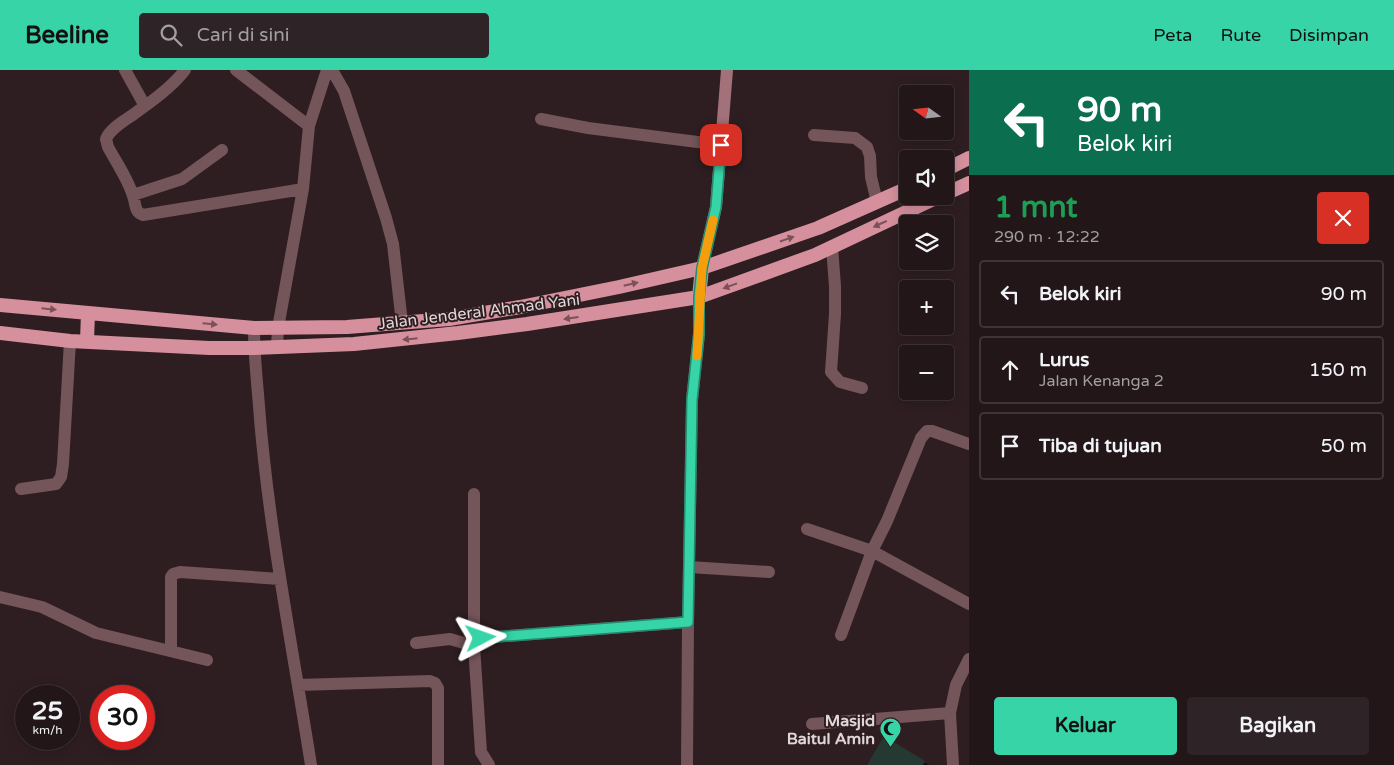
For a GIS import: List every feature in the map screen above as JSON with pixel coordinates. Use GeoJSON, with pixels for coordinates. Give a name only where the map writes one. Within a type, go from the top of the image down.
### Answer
{"type":"FeatureCollection","features":[{"type":"Feature","properties":{"kind":"highway"},"geometry":{"type":"LineString","coordinates":[[954,166],[969,158]]}},
{"type":"Feature","properties":{"kind":"highway"},"geometry":{"type":"LineString","coordinates":[[954,190],[969,183]]}},
{"type":"Feature","properties":{"kind":"highway","name":"Jalan Jenderal Ahmad Yani"},"geometry":{"type":"LineString","coordinates":[[0,304],[254,328],[347,327],[449,319],[520,307],[702,268],[818,228],[899,192]]}},
{"type":"Feature","properties":{"kind":"highway","name":"Jalan Jenderal Ahmad Yani"},"geometry":{"type":"LineString","coordinates":[[0,334],[70,341],[209,348],[254,348],[354,344],[458,334],[699,297],[815,255],[921,205]]}},
{"type":"Feature","properties":{"kind":"highway"},"geometry":{"type":"LineString","coordinates":[[699,297],[702,268]]}},
{"type":"Feature","properties":{"kind":"highway"},"geometry":{"type":"LineString","coordinates":[[87,341],[88,313]]}},
{"type":"Feature","properties":{"kind":"main road"},"geometry":{"type":"LineString","coordinates":[[702,268],[716,207],[727,70]]}},
{"type":"Feature","properties":{"kind":"street"},"geometry":{"type":"LineString","coordinates":[[125,70],[145,106]]}},
{"type":"Feature","properties":{"kind":"street"},"geometry":{"type":"LineString","coordinates":[[185,70],[145,106],[110,132],[106,139],[108,147],[133,195],[136,211],[144,215],[303,188]]}},
{"type":"Feature","properties":{"kind":"street"},"geometry":{"type":"LineString","coordinates":[[236,70],[309,126]]}},
{"type":"Feature","properties":{"kind":"street"},"geometry":{"type":"LineString","coordinates":[[277,346],[278,328],[303,188],[309,126],[326,70]]}},
{"type":"Feature","properties":{"kind":"street"},"geometry":{"type":"LineString","coordinates":[[332,70],[344,91],[386,218],[393,244],[402,324]]}},
{"type":"Feature","properties":{"kind":"street"},"geometry":{"type":"LineString","coordinates":[[541,119],[605,130],[721,145]]}},
{"type":"Feature","properties":{"kind":"street"},"geometry":{"type":"LineString","coordinates":[[814,135],[855,138],[867,147],[877,202]]}},
{"type":"Feature","properties":{"kind":"street"},"geometry":{"type":"LineString","coordinates":[[133,195],[182,179],[222,150]]}},
{"type":"Feature","properties":{"kind":"street"},"geometry":{"type":"LineString","coordinates":[[832,247],[835,314],[831,372],[840,382],[862,388]]}},
{"type":"Feature","properties":{"kind":"street"},"geometry":{"type":"LineString","coordinates":[[687,765],[692,400],[699,334],[699,297]]}},
{"type":"Feature","properties":{"kind":"street"},"geometry":{"type":"LineString","coordinates":[[254,328],[263,456],[280,580],[311,765]]}},
{"type":"Feature","properties":{"kind":"street"},"geometry":{"type":"LineString","coordinates":[[21,490],[56,484],[61,477],[70,341]]}},
{"type":"Feature","properties":{"kind":"street"},"geometry":{"type":"LineString","coordinates":[[841,635],[872,550],[887,521],[921,438],[927,432],[932,431],[969,444]]}},
{"type":"Feature","properties":{"kind":"street"},"geometry":{"type":"LineString","coordinates":[[474,494],[474,646],[481,752],[489,765]]}},
{"type":"Feature","properties":{"kind":"street"},"geometry":{"type":"LineString","coordinates":[[807,528],[872,550],[969,604]]}},
{"type":"Feature","properties":{"kind":"street"},"geometry":{"type":"LineString","coordinates":[[689,566],[769,572]]}},
{"type":"Feature","properties":{"kind":"street"},"geometry":{"type":"LineString","coordinates":[[171,651],[171,577],[173,574],[180,572],[280,580]]}},
{"type":"Feature","properties":{"kind":"street"},"geometry":{"type":"LineString","coordinates":[[0,597],[42,608],[96,633],[207,660]]}},
{"type":"Feature","properties":{"kind":"street"},"geometry":{"type":"LineString","coordinates":[[474,646],[481,638],[688,622]]}},
{"type":"Feature","properties":{"kind":"street"},"geometry":{"type":"LineString","coordinates":[[416,642],[450,639],[474,646]]}},
{"type":"Feature","properties":{"kind":"street"},"geometry":{"type":"LineString","coordinates":[[953,765],[950,713],[956,685],[969,659]]}},
{"type":"Feature","properties":{"kind":"street"},"geometry":{"type":"LineString","coordinates":[[298,685],[430,681],[434,683],[438,688],[438,765]]}},
{"type":"Feature","properties":{"kind":"street"},"geometry":{"type":"LineString","coordinates":[[812,724],[950,713]]}},
{"type":"Feature","properties":{"kind":"building","name":"Masjid Baitul Amin"},"geometry":{"type":"Polygon","coordinates":[[[884,736],[925,761],[923,765],[867,765],[884,736]]]}},
{"type":"Feature","properties":{"kind":"slow traffic"},"geometry":{"type":"LineString","coordinates":[[697,356],[702,268],[713,220]]}},
{"type":"Feature","properties":{"kind":"place","name":"Masjid Baitul Amin"},"geometry":{"type":"Point","coordinates":[891,748]}},
{"type":"Feature","properties":{"kind":"route"},"geometry":{"type":"LineString","coordinates":[[481,638],[688,622],[692,400],[699,334],[699,297],[702,268],[716,207],[721,145]]}}]}
